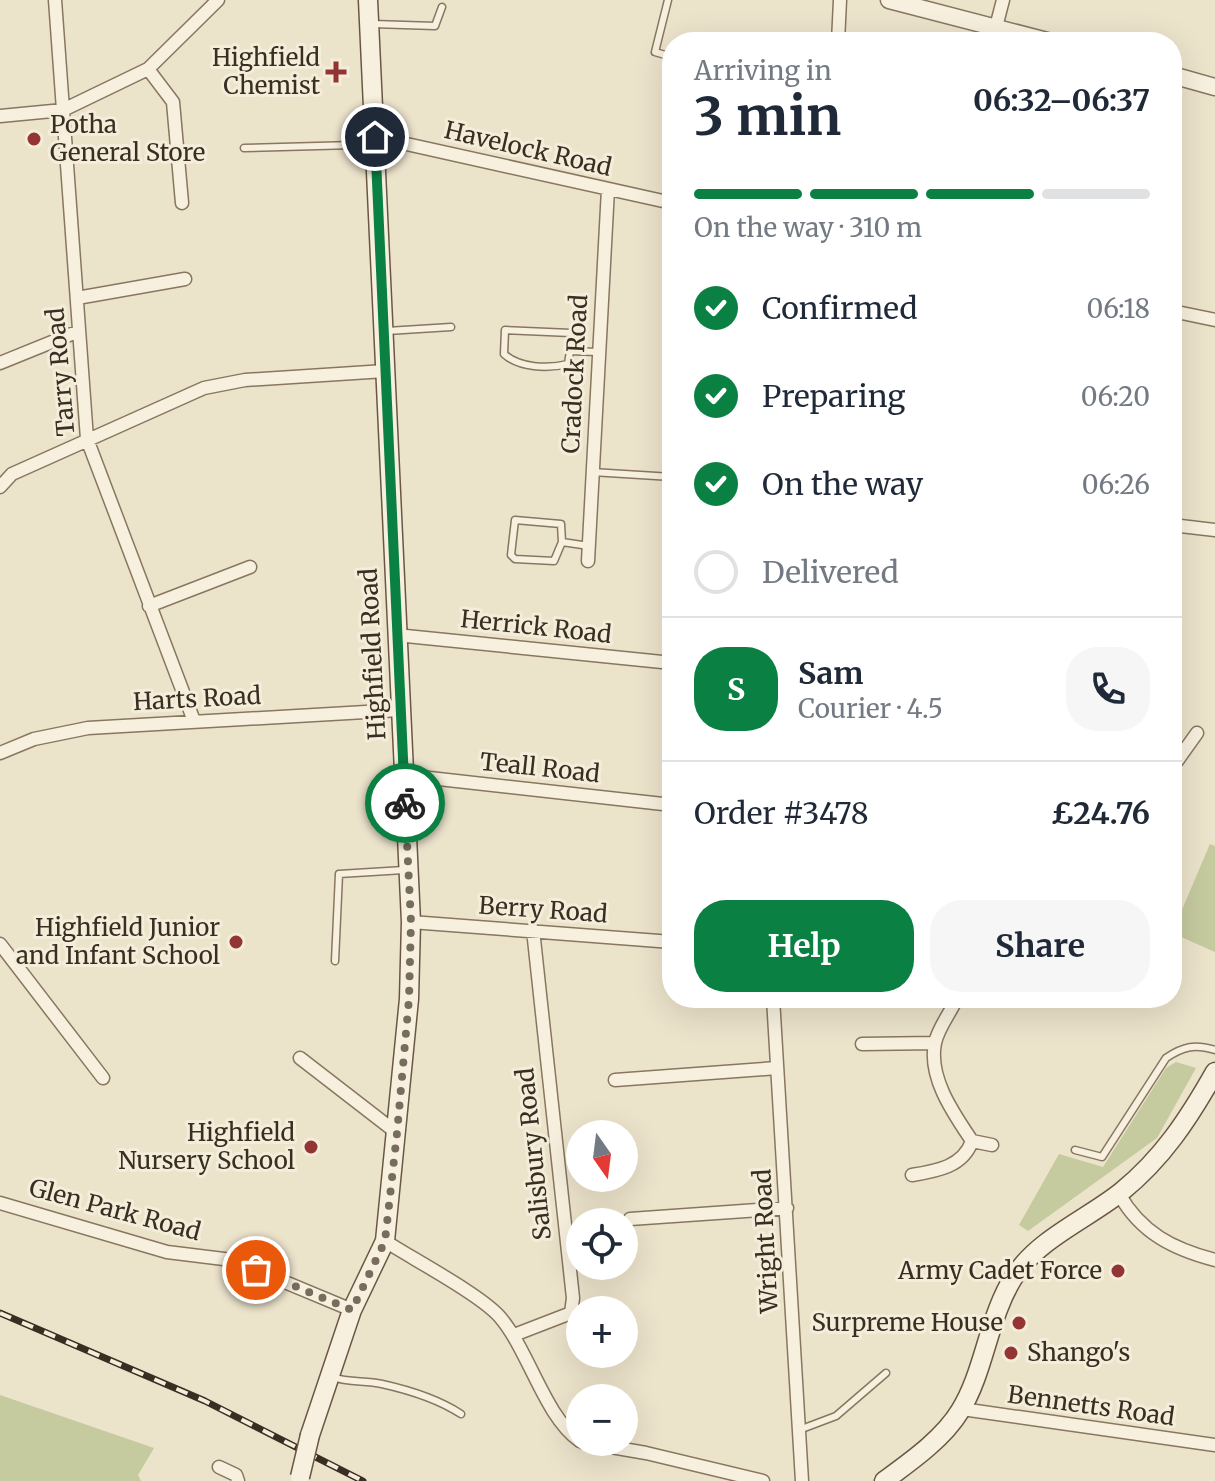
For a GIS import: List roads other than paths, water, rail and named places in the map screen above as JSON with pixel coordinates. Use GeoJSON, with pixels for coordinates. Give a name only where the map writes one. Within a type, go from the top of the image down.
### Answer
{"type":"FeatureCollection","features":[{"type":"Feature","properties":{"kind":"main road","name":"Highfield Road"},"geometry":{"type":"LineString","coordinates":[[299,1479],[328,1376],[352,1310],[385,1241],[409,999],[411,922],[368,0]]}},
{"type":"Feature","properties":{"kind":"main road"},"geometry":{"type":"LineString","coordinates":[[884,1481],[935,1438],[962,1409],[1000,1303],[1016,1273],[1060,1234],[1119,1194],[1152,1166],[1180,1132],[1215,1072]]}},
{"type":"Feature","properties":{"kind":"street","name":"Tarry Road"},"geometry":{"type":"LineString","coordinates":[[55,0],[87,439],[194,721]]}},
{"type":"Feature","properties":{"kind":"street"},"geometry":{"type":"LineString","coordinates":[[0,116],[63,110],[148,69],[218,0]]}},
{"type":"Feature","properties":{"kind":"street"},"geometry":{"type":"LineString","coordinates":[[838,32],[840,0]]}},
{"type":"Feature","properties":{"kind":"street"},"geometry":{"type":"LineString","coordinates":[[889,0],[1014,32]]}},
{"type":"Feature","properties":{"kind":"street"},"geometry":{"type":"LineString","coordinates":[[996,27],[1003,0]]}},
{"type":"Feature","properties":{"kind":"street"},"geometry":{"type":"LineString","coordinates":[[148,69],[173,102],[182,203]]}},
{"type":"Feature","properties":{"kind":"street"},"geometry":{"type":"LineString","coordinates":[[1182,78],[1215,87]]}},
{"type":"Feature","properties":{"kind":"street","name":"Havelock Road"},"geometry":{"type":"LineString","coordinates":[[375,137],[662,201]]}},
{"type":"Feature","properties":{"kind":"street","name":"Cradock Road"},"geometry":{"type":"LineString","coordinates":[[588,561],[608,189]]}},
{"type":"Feature","properties":{"kind":"street"},"geometry":{"type":"LineString","coordinates":[[77,298],[185,279]]}},
{"type":"Feature","properties":{"kind":"street"},"geometry":{"type":"LineString","coordinates":[[1182,313],[1215,320]]}},
{"type":"Feature","properties":{"kind":"street"},"geometry":{"type":"LineString","coordinates":[[0,363],[79,331]]}},
{"type":"Feature","properties":{"kind":"street"},"geometry":{"type":"LineString","coordinates":[[0,487],[12,474],[204,388],[245,380],[385,371]]}},
{"type":"Feature","properties":{"kind":"street"},"geometry":{"type":"LineString","coordinates":[[1182,526],[1215,530]]}},
{"type":"Feature","properties":{"kind":"street"},"geometry":{"type":"LineString","coordinates":[[149,606],[250,567]]}},
{"type":"Feature","properties":{"kind":"street","name":"Herrick Road"},"geometry":{"type":"LineString","coordinates":[[396,635],[662,662]]}},
{"type":"Feature","properties":{"kind":"street","name":"Harts Road"},"geometry":{"type":"LineString","coordinates":[[0,753],[34,739],[88,728],[400,710]]}},
{"type":"Feature","properties":{"kind":"street"},"geometry":{"type":"LineString","coordinates":[[1182,754],[1197,733]]}},
{"type":"Feature","properties":{"kind":"street","name":"Teall Road"},"geometry":{"type":"LineString","coordinates":[[403,775],[662,804]]}},
{"type":"Feature","properties":{"kind":"street","name":"Berry Road"},"geometry":{"type":"LineString","coordinates":[[411,922],[662,941]]}},
{"type":"Feature","properties":{"kind":"street","name":"Salisbury Road"},"geometry":{"type":"LineString","coordinates":[[514,1335],[571,1313],[573,1298],[533,930]]}},
{"type":"Feature","properties":{"kind":"street"},"geometry":{"type":"LineString","coordinates":[[0,944],[103,1078]]}},
{"type":"Feature","properties":{"kind":"street","name":"Wright Road"},"geometry":{"type":"LineString","coordinates":[[774,1008],[802,1481]]}},
{"type":"Feature","properties":{"kind":"street"},"geometry":{"type":"LineString","coordinates":[[952,1008],[935,1043],[936,1068],[948,1105],[972,1141],[992,1145]]}},
{"type":"Feature","properties":{"kind":"street"},"geometry":{"type":"LineString","coordinates":[[862,1044],[935,1043]]}},
{"type":"Feature","properties":{"kind":"street"},"geometry":{"type":"LineString","coordinates":[[300,1058],[397,1133]]}},
{"type":"Feature","properties":{"kind":"street"},"geometry":{"type":"LineString","coordinates":[[615,1080],[777,1068]]}},
{"type":"Feature","properties":{"kind":"street"},"geometry":{"type":"LineString","coordinates":[[912,1175],[946,1169],[968,1152],[972,1141]]}},
{"type":"Feature","properties":{"kind":"street"},"geometry":{"type":"LineString","coordinates":[[1119,1194],[1147,1231],[1181,1252],[1215,1260]]}},
{"type":"Feature","properties":{"kind":"street","name":"Glen Park Road"},"geometry":{"type":"LineString","coordinates":[[0,1203],[167,1252],[232,1260],[352,1310]]}},
{"type":"Feature","properties":{"kind":"street"},"geometry":{"type":"LineString","coordinates":[[638,1218],[787,1208]]}},
{"type":"Feature","properties":{"kind":"street"},"geometry":{"type":"LineString","coordinates":[[385,1241],[496,1313],[514,1335],[545,1394],[566,1421]]}},
{"type":"Feature","properties":{"kind":"street","name":"Bennetts Road"},"geometry":{"type":"LineString","coordinates":[[962,1409],[1215,1445]]}},
{"type":"Feature","properties":{"kind":"street"},"geometry":{"type":"LineString","coordinates":[[638,1452],[763,1481]]}},
{"type":"Feature","properties":{"kind":"street"},"geometry":{"type":"LineString","coordinates":[[219,1467],[236,1475],[238,1481]]}},
{"type":"Feature","properties":{"kind":"lane"},"geometry":{"type":"LineString","coordinates":[[662,54],[655,52],[668,0]]}},
{"type":"Feature","properties":{"kind":"lane"},"geometry":{"type":"LineString","coordinates":[[369,24],[435,26],[442,7]]}},
{"type":"Feature","properties":{"kind":"lane"},"geometry":{"type":"LineString","coordinates":[[244,148],[354,145],[375,137]]}},
{"type":"Feature","properties":{"kind":"lane"},"geometry":{"type":"LineString","coordinates":[[384,330],[415,332],[451,327]]}},
{"type":"Feature","properties":{"kind":"lane"},"geometry":{"type":"LineString","coordinates":[[505,330],[571,333],[570,351],[568,364],[554,368],[513,362],[504,354],[505,330]]}},
{"type":"Feature","properties":{"kind":"lane"},"geometry":{"type":"LineString","coordinates":[[570,351],[597,352]]}},
{"type":"Feature","properties":{"kind":"lane"},"geometry":{"type":"LineString","coordinates":[[592,472],[662,476]]}},
{"type":"Feature","properties":{"kind":"lane"},"geometry":{"type":"LineString","coordinates":[[515,520],[561,524],[562,542],[554,561],[515,559],[511,555],[515,520]]}},
{"type":"Feature","properties":{"kind":"lane"},"geometry":{"type":"LineString","coordinates":[[562,542],[589,546]]}},
{"type":"Feature","properties":{"kind":"lane"},"geometry":{"type":"LineString","coordinates":[[335,961],[339,874],[408,870]]}},
{"type":"Feature","properties":{"kind":"lane"},"geometry":{"type":"LineString","coordinates":[[1075,1150],[1102,1157],[1166,1058],[1182,1048],[1198,1045],[1215,1050]]}},
{"type":"Feature","properties":{"kind":"lane"},"geometry":{"type":"LineString","coordinates":[[799,1430],[836,1416],[886,1373]]}},
{"type":"Feature","properties":{"kind":"lane"},"geometry":{"type":"LineString","coordinates":[[328,1376],[354,1384],[381,1384],[432,1399],[461,1414]]}},
{"type":"Feature","properties":{"kind":"railway"},"geometry":{"type":"LineString","coordinates":[[0,1313],[205,1401],[363,1481]]}},
{"type":"Feature","properties":{"kind":"place","name":"Highfield Chemist"},"geometry":{"type":"Point","coordinates":[336,72]}},
{"type":"Feature","properties":{"kind":"place","name":"Potha General Store"},"geometry":{"type":"Point","coordinates":[34,139]}},
{"type":"Feature","properties":{"kind":"place","name":"Highfield Junior and Infant School"},"geometry":{"type":"Point","coordinates":[236,942]}},
{"type":"Feature","properties":{"kind":"place","name":"Highfield Nursery School"},"geometry":{"type":"Point","coordinates":[311,1147]}},
{"type":"Feature","properties":{"kind":"place","name":"Army Cadet Force"},"geometry":{"type":"Point","coordinates":[1118,1271]}},
{"type":"Feature","properties":{"kind":"place","name":"Surpreme House"},"geometry":{"type":"Point","coordinates":[1019,1323]}},
{"type":"Feature","properties":{"kind":"place","name":"Shango's"},"geometry":{"type":"Point","coordinates":[1011,1353]}}]}
